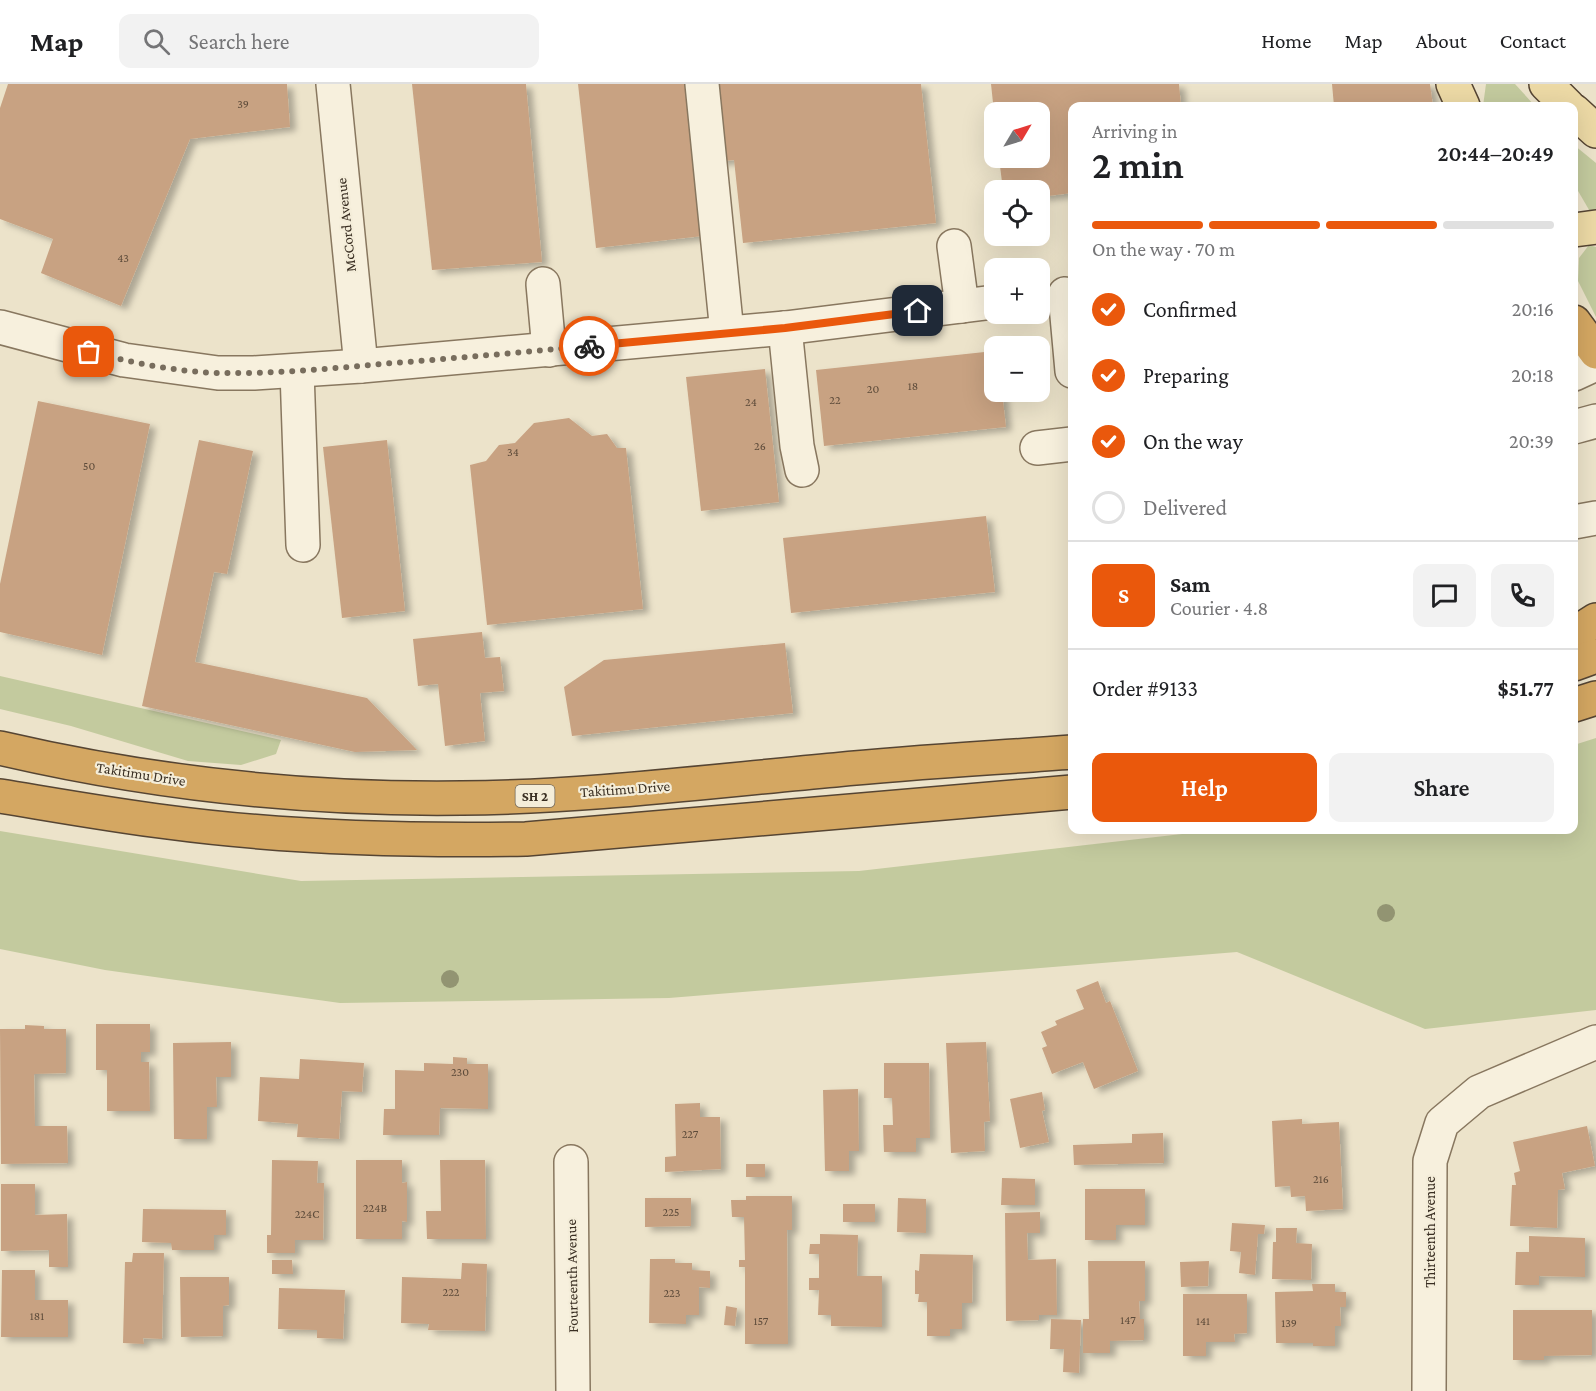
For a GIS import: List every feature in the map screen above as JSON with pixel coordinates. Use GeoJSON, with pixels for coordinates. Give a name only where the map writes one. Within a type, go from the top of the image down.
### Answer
{"type":"FeatureCollection","features":[{"type":"Feature","properties":{"kind":"highway"},"geometry":{"type":"LineString","coordinates":[[1578,327],[1596,352]]}},
{"type":"Feature","properties":{"kind":"highway"},"geometry":{"type":"LineString","coordinates":[[1578,631],[1596,620]]}},
{"type":"Feature","properties":{"kind":"highway"},"geometry":{"type":"LineString","coordinates":[[1578,663],[1596,656]]}},
{"type":"Feature","properties":{"kind":"highway"},"geometry":{"type":"LineString","coordinates":[[1578,704],[1596,698]]}},
{"type":"Feature","properties":{"kind":"highway","name":"Takitimu Drive"},"geometry":{"type":"LineString","coordinates":[[0,748],[120,772],[228,788],[369,796],[462,798],[536,796],[645,788],[836,770],[1068,752]]}},
{"type":"Feature","properties":{"kind":"highway"},"geometry":{"type":"LineString","coordinates":[[0,796],[168,822],[232,829],[347,838],[447,840],[526,839],[1068,792]]}},
{"type":"Feature","properties":{"kind":"main road"},"geometry":{"type":"LineString","coordinates":[[1454,84],[1461,102]]}},
{"type":"Feature","properties":{"kind":"main road"},"geometry":{"type":"LineString","coordinates":[[1471,102],[1474,84]]}},
{"type":"Feature","properties":{"kind":"main road"},"geometry":{"type":"LineString","coordinates":[[1546,84],[1564,102]]}},
{"type":"Feature","properties":{"kind":"main road"},"geometry":{"type":"LineString","coordinates":[[1578,115],[1596,131]]}},
{"type":"Feature","properties":{"kind":"main road"},"geometry":{"type":"LineString","coordinates":[[1578,229],[1596,227]]}},
{"type":"Feature","properties":{"kind":"street","name":"McCord Avenue"},"geometry":{"type":"LineString","coordinates":[[333,84],[361,366]]}},
{"type":"Feature","properties":{"kind":"street"},"geometry":{"type":"LineString","coordinates":[[702,84],[727,333]]}},
{"type":"Feature","properties":{"kind":"street"},"geometry":{"type":"LineString","coordinates":[[954,246],[962,306]]}},
{"type":"Feature","properties":{"kind":"street"},"geometry":{"type":"LineString","coordinates":[[543,284],[549,350]]}},
{"type":"Feature","properties":{"kind":"street"},"geometry":{"type":"LineString","coordinates":[[1059,294],[1068,347]]}},
{"type":"Feature","properties":{"kind":"street"},"geometry":{"type":"LineString","coordinates":[[0,327],[124,360],[218,373],[361,366],[549,350],[785,328],[984,303]]}},
{"type":"Feature","properties":{"kind":"street"},"geometry":{"type":"LineString","coordinates":[[785,328],[797,446],[802,470]]}},
{"type":"Feature","properties":{"kind":"street"},"geometry":{"type":"LineString","coordinates":[[1578,372],[1596,364]]}},
{"type":"Feature","properties":{"kind":"street"},"geometry":{"type":"LineString","coordinates":[[297,370],[303,545]]}},
{"type":"Feature","properties":{"kind":"street"},"geometry":{"type":"LineString","coordinates":[[1578,426],[1596,421]]}},
{"type":"Feature","properties":{"kind":"street"},"geometry":{"type":"LineString","coordinates":[[1037,448],[1068,444]]}},
{"type":"Feature","properties":{"kind":"street"},"geometry":{"type":"LineString","coordinates":[[1578,521],[1596,518]]}},
{"type":"Feature","properties":{"kind":"street","name":"Thirteenth Avenue"},"geometry":{"type":"LineString","coordinates":[[1429,1391],[1430,1161],[1442,1123],[1479,1092],[1596,1042]]}},
{"type":"Feature","properties":{"kind":"street","name":"Fourteenth Avenue"},"geometry":{"type":"LineString","coordinates":[[571,1162],[573,1391]]}},
{"type":"Feature","properties":{"kind":"green space"},"geometry":{"type":"Polygon","coordinates":[[[1486,84],[1515,84],[1531,102],[1484,102],[1486,84]]]}},
{"type":"Feature","properties":{"kind":"green space"},"geometry":{"type":"Polygon","coordinates":[[[1578,148],[1596,163],[1596,214],[1592,215],[1578,191],[1578,148]]]}},
{"type":"Feature","properties":{"kind":"green space"},"geometry":{"type":"Polygon","coordinates":[[[1589,245],[1596,247],[1596,317],[1578,281],[1579,258],[1589,245]]]}},
{"type":"Feature","properties":{"kind":"green space"},"geometry":{"type":"Polygon","coordinates":[[[0,676],[281,740],[276,754],[241,765],[188,761],[71,726],[0,709],[0,676]]]}},
{"type":"Feature","properties":{"kind":"green space"},"geometry":{"type":"Polygon","coordinates":[[[1596,738],[1596,1010],[1425,1029],[1237,952],[669,998],[340,1003],[105,970],[0,949],[0,831],[301,881],[859,871],[1182,834],[1578,834],[1578,744],[1596,738]]]}},
{"type":"Feature","properties":{"kind":"building"},"geometry":{"type":"Polygon","coordinates":[[[8,84],[287,84],[290,127],[190,139],[121,306],[41,273],[53,239],[0,219],[0,108],[8,84]]]}},
{"type":"Feature","properties":{"kind":"building"},"geometry":{"type":"Polygon","coordinates":[[[412,84],[526,84],[542,262],[432,270],[412,84]]]}},
{"type":"Feature","properties":{"kind":"building"},"geometry":{"type":"Polygon","coordinates":[[[578,84],[921,84],[936,223],[743,243],[734,160],[695,164],[703,236],[596,248],[578,84]]]}},
{"type":"Feature","properties":{"kind":"building"},"geometry":{"type":"Polygon","coordinates":[[[991,84],[1179,84],[1181,102],[1068,102],[1068,194],[1050,196],[1050,180],[1002,180],[1000,168],[1050,168],[1050,102],[993,102],[991,84]]]}},
{"type":"Feature","properties":{"kind":"building"},"geometry":{"type":"Polygon","coordinates":[[[1332,84],[1430,84],[1432,102],[1334,102],[1332,84]]]}},
{"type":"Feature","properties":{"kind":"building"},"geometry":{"type":"Polygon","coordinates":[[[984,352],[984,402],[1003,402],[1006,427],[824,446],[816,370],[984,352]]]}},
{"type":"Feature","properties":{"kind":"building"},"geometry":{"type":"Polygon","coordinates":[[[765,369],[779,502],[701,511],[686,377],[765,369]]]}},
{"type":"Feature","properties":{"kind":"building"},"geometry":{"type":"Polygon","coordinates":[[[38,401],[150,424],[102,655],[0,632],[0,584],[38,401]]]}},
{"type":"Feature","properties":{"kind":"building"},"geometry":{"type":"Polygon","coordinates":[[[569,418],[592,436],[607,434],[617,448],[626,448],[643,609],[487,625],[470,465],[486,461],[499,445],[515,443],[534,423],[569,418]]]}},
{"type":"Feature","properties":{"kind":"building"},"geometry":{"type":"Polygon","coordinates":[[[199,440],[253,451],[227,574],[214,572],[195,662],[367,698],[417,750],[355,752],[142,706],[199,440]]]}},
{"type":"Feature","properties":{"kind":"building"},"geometry":{"type":"Polygon","coordinates":[[[387,440],[405,611],[342,618],[323,447],[387,440]]]}},
{"type":"Feature","properties":{"kind":"building"},"geometry":{"type":"Polygon","coordinates":[[[986,516],[995,592],[791,613],[783,538],[986,516]]]}},
{"type":"Feature","properties":{"kind":"building"},"geometry":{"type":"Polygon","coordinates":[[[482,632],[485,658],[500,657],[504,691],[480,693],[485,741],[445,746],[438,684],[418,686],[413,639],[482,632]]]}},
{"type":"Feature","properties":{"kind":"building"},"geometry":{"type":"Polygon","coordinates":[[[785,643],[793,713],[572,736],[564,687],[604,660],[785,643]]]}},
{"type":"Feature","properties":{"kind":"building"},"geometry":{"type":"Polygon","coordinates":[[[1098,981],[1106,1003],[1110,1001],[1138,1071],[1094,1089],[1083,1062],[1052,1074],[1042,1048],[1047,1046],[1041,1032],[1057,1025],[1055,1021],[1084,1009],[1076,990],[1098,981]]]}},
{"type":"Feature","properties":{"kind":"building"},"geometry":{"type":"Polygon","coordinates":[[[96,1024],[150,1024],[150,1052],[141,1052],[141,1062],[149,1062],[150,1111],[107,1111],[107,1070],[96,1070],[96,1024]]]}},
{"type":"Feature","properties":{"kind":"building"},"geometry":{"type":"Polygon","coordinates":[[[25,1025],[44,1026],[44,1029],[66,1029],[66,1073],[34,1074],[35,1126],[67,1126],[68,1163],[1,1164],[0,1029],[25,1029],[25,1025]]]}},
{"type":"Feature","properties":{"kind":"building"},"geometry":{"type":"Polygon","coordinates":[[[231,1042],[231,1077],[216,1077],[217,1107],[207,1107],[207,1139],[174,1139],[173,1043],[231,1042]]]}},
{"type":"Feature","properties":{"kind":"building"},"geometry":{"type":"Polygon","coordinates":[[[986,1042],[990,1121],[984,1122],[985,1151],[951,1153],[946,1043],[986,1042]]]}},
{"type":"Feature","properties":{"kind":"building"},"geometry":{"type":"Polygon","coordinates":[[[453,1057],[467,1058],[467,1064],[488,1064],[488,1109],[440,1108],[439,1135],[383,1135],[384,1109],[395,1109],[395,1070],[424,1071],[424,1063],[453,1064],[453,1057]]]}},
{"type":"Feature","properties":{"kind":"building"},"geometry":{"type":"Polygon","coordinates":[[[300,1059],[364,1063],[362,1092],[342,1091],[339,1139],[297,1137],[298,1124],[258,1121],[260,1077],[299,1079],[300,1059]]]}},
{"type":"Feature","properties":{"kind":"building"},"geometry":{"type":"Polygon","coordinates":[[[884,1063],[929,1063],[930,1138],[916,1138],[916,1152],[884,1152],[883,1125],[893,1125],[892,1098],[884,1098],[884,1063]]]}},
{"type":"Feature","properties":{"kind":"building"},"geometry":{"type":"Polygon","coordinates":[[[858,1089],[859,1151],[849,1151],[849,1171],[825,1171],[823,1090],[858,1089]]]}},
{"type":"Feature","properties":{"kind":"building"},"geometry":{"type":"Polygon","coordinates":[[[1042,1092],[1045,1110],[1042,1111],[1049,1142],[1020,1148],[1010,1099],[1042,1092]]]}},
{"type":"Feature","properties":{"kind":"building"},"geometry":{"type":"Polygon","coordinates":[[[700,1103],[700,1117],[720,1117],[721,1169],[665,1172],[665,1157],[676,1156],[675,1104],[700,1103]]]}},
{"type":"Feature","properties":{"kind":"building"},"geometry":{"type":"Polygon","coordinates":[[[1302,1119],[1302,1124],[1339,1122],[1343,1209],[1306,1211],[1305,1196],[1291,1197],[1290,1186],[1275,1187],[1272,1121],[1302,1119]]]}},
{"type":"Feature","properties":{"kind":"building"},"geometry":{"type":"Polygon","coordinates":[[[1587,1126],[1595,1166],[1562,1173],[1565,1189],[1558,1190],[1557,1228],[1510,1226],[1512,1185],[1516,1185],[1514,1173],[1520,1171],[1513,1142],[1587,1126]]]}},
{"type":"Feature","properties":{"kind":"building"},"geometry":{"type":"Polygon","coordinates":[[[1163,1133],[1164,1163],[1074,1165],[1073,1145],[1132,1143],[1132,1134],[1163,1133]]]}},
{"type":"Feature","properties":{"kind":"building"},"geometry":{"type":"Polygon","coordinates":[[[272,1160],[318,1161],[317,1183],[324,1183],[323,1240],[295,1240],[295,1253],[267,1253],[267,1235],[271,1235],[272,1160]]]}},
{"type":"Feature","properties":{"kind":"building"},"geometry":{"type":"Polygon","coordinates":[[[356,1160],[402,1160],[402,1183],[407,1182],[407,1222],[402,1221],[402,1239],[356,1239],[356,1160]]]}},
{"type":"Feature","properties":{"kind":"building"},"geometry":{"type":"Polygon","coordinates":[[[440,1160],[485,1160],[486,1239],[427,1239],[426,1211],[441,1211],[440,1160]]]}},
{"type":"Feature","properties":{"kind":"building"},"geometry":{"type":"Polygon","coordinates":[[[746,1164],[765,1164],[765,1177],[746,1177],[746,1164]]]}},
{"type":"Feature","properties":{"kind":"building"},"geometry":{"type":"Polygon","coordinates":[[[1002,1178],[1035,1179],[1035,1205],[1001,1205],[1002,1178]]]}},
{"type":"Feature","properties":{"kind":"building"},"geometry":{"type":"Polygon","coordinates":[[[1,1184],[35,1184],[35,1215],[67,1214],[68,1267],[49,1267],[49,1250],[1,1251],[1,1184]]]}},
{"type":"Feature","properties":{"kind":"building"},"geometry":{"type":"Polygon","coordinates":[[[1085,1189],[1145,1189],[1145,1225],[1116,1225],[1116,1240],[1085,1240],[1085,1189]]]}},
{"type":"Feature","properties":{"kind":"building"},"geometry":{"type":"Polygon","coordinates":[[[746,1196],[792,1196],[792,1230],[787,1230],[788,1344],[745,1344],[745,1267],[739,1267],[739,1260],[745,1260],[744,1217],[732,1217],[731,1200],[746,1200],[746,1196]]]}},
{"type":"Feature","properties":{"kind":"building"},"geometry":{"type":"Polygon","coordinates":[[[645,1198],[691,1198],[691,1226],[645,1227],[645,1198]]]}},
{"type":"Feature","properties":{"kind":"building"},"geometry":{"type":"Polygon","coordinates":[[[898,1198],[926,1199],[926,1233],[897,1232],[898,1198]]]}},
{"type":"Feature","properties":{"kind":"building"},"geometry":{"type":"Polygon","coordinates":[[[843,1204],[875,1204],[875,1222],[843,1222],[843,1204]]]}},
{"type":"Feature","properties":{"kind":"building"},"geometry":{"type":"Polygon","coordinates":[[[143,1209],[226,1210],[226,1235],[214,1235],[214,1250],[172,1250],[171,1243],[142,1242],[143,1209]]]}},
{"type":"Feature","properties":{"kind":"building"},"geometry":{"type":"Polygon","coordinates":[[[1040,1212],[1040,1233],[1027,1233],[1028,1260],[1056,1259],[1057,1315],[1039,1315],[1039,1320],[1006,1321],[1005,1213],[1040,1212]]]}},
{"type":"Feature","properties":{"kind":"building"},"geometry":{"type":"Polygon","coordinates":[[[1232,1223],[1265,1225],[1264,1234],[1258,1234],[1255,1275],[1239,1273],[1241,1252],[1230,1251],[1232,1223]]]}},
{"type":"Feature","properties":{"kind":"building"},"geometry":{"type":"Polygon","coordinates":[[[1276,1228],[1297,1228],[1296,1243],[1312,1244],[1311,1280],[1272,1279],[1273,1242],[1276,1242],[1276,1228]]]}},
{"type":"Feature","properties":{"kind":"building"},"geometry":{"type":"Polygon","coordinates":[[[820,1234],[858,1235],[857,1276],[882,1276],[882,1327],[831,1326],[831,1315],[818,1315],[819,1290],[809,1290],[809,1278],[819,1278],[819,1254],[809,1254],[810,1244],[820,1244],[820,1234]]]}},
{"type":"Feature","properties":{"kind":"building"},"geometry":{"type":"Polygon","coordinates":[[[1529,1236],[1585,1238],[1585,1277],[1539,1276],[1539,1285],[1515,1285],[1516,1252],[1529,1252],[1529,1236]]]}},
{"type":"Feature","properties":{"kind":"building"},"geometry":{"type":"Polygon","coordinates":[[[133,1253],[164,1253],[162,1339],[143,1338],[144,1344],[123,1343],[125,1262],[132,1262],[133,1253]]]}},
{"type":"Feature","properties":{"kind":"building"},"geometry":{"type":"Polygon","coordinates":[[[920,1254],[973,1255],[972,1303],[962,1303],[962,1329],[950,1329],[950,1336],[927,1336],[927,1302],[918,1302],[919,1294],[915,1294],[915,1270],[919,1271],[920,1254]]]}},
{"type":"Feature","properties":{"kind":"building"},"geometry":{"type":"Polygon","coordinates":[[[650,1259],[675,1259],[675,1263],[692,1263],[692,1270],[710,1271],[710,1288],[699,1287],[699,1315],[686,1315],[686,1324],[649,1323],[650,1259]]]}},
{"type":"Feature","properties":{"kind":"building"},"geometry":{"type":"Polygon","coordinates":[[[272,1260],[292,1260],[293,1274],[272,1274],[272,1260]]]}},
{"type":"Feature","properties":{"kind":"building"},"geometry":{"type":"Polygon","coordinates":[[[1088,1261],[1145,1261],[1145,1301],[1139,1301],[1140,1319],[1144,1319],[1144,1340],[1110,1341],[1110,1353],[1083,1353],[1083,1319],[1089,1319],[1088,1261]]]}},
{"type":"Feature","properties":{"kind":"building"},"geometry":{"type":"Polygon","coordinates":[[[1209,1261],[1208,1286],[1181,1287],[1180,1262],[1209,1261]]]}},
{"type":"Feature","properties":{"kind":"building"},"geometry":{"type":"Polygon","coordinates":[[[462,1263],[487,1264],[485,1331],[428,1330],[429,1324],[401,1323],[402,1277],[461,1279],[462,1263]]]}},
{"type":"Feature","properties":{"kind":"building"},"geometry":{"type":"Polygon","coordinates":[[[2,1270],[35,1270],[35,1300],[68,1300],[68,1337],[1,1337],[2,1270]]]}},
{"type":"Feature","properties":{"kind":"building"},"geometry":{"type":"Polygon","coordinates":[[[180,1277],[229,1277],[229,1305],[223,1306],[223,1336],[181,1337],[180,1277]]]}},
{"type":"Feature","properties":{"kind":"building"},"geometry":{"type":"Polygon","coordinates":[[[1312,1284],[1335,1284],[1335,1292],[1346,1292],[1346,1307],[1340,1307],[1341,1326],[1335,1326],[1335,1346],[1313,1346],[1313,1343],[1276,1343],[1275,1292],[1313,1291],[1312,1284]]]}},
{"type":"Feature","properties":{"kind":"building"},"geometry":{"type":"Polygon","coordinates":[[[279,1288],[345,1290],[343,1339],[317,1338],[317,1330],[278,1329],[279,1288]]]}},
{"type":"Feature","properties":{"kind":"building"},"geometry":{"type":"Polygon","coordinates":[[[1183,1294],[1247,1294],[1247,1333],[1234,1334],[1235,1342],[1206,1342],[1206,1356],[1183,1356],[1183,1294]]]}},
{"type":"Feature","properties":{"kind":"building"},"geometry":{"type":"Polygon","coordinates":[[[726,1306],[737,1308],[735,1326],[724,1325],[726,1306]]]}},
{"type":"Feature","properties":{"kind":"building"},"geometry":{"type":"Polygon","coordinates":[[[1513,1310],[1592,1310],[1592,1355],[1544,1356],[1544,1360],[1513,1360],[1513,1310]]]}},
{"type":"Feature","properties":{"kind":"building"},"geometry":{"type":"Polygon","coordinates":[[[1051,1319],[1081,1320],[1079,1373],[1063,1372],[1064,1349],[1050,1349],[1051,1319]]]}},
{"type":"Feature","properties":{"kind":"way so far"},"geometry":{"type":"LineString","coordinates":[[89,352],[179,369],[218,373],[254,373],[589,346]]}},
{"type":"Feature","properties":{"kind":"route"},"geometry":{"type":"LineString","coordinates":[[589,346],[785,328],[918,311]]}}]}
